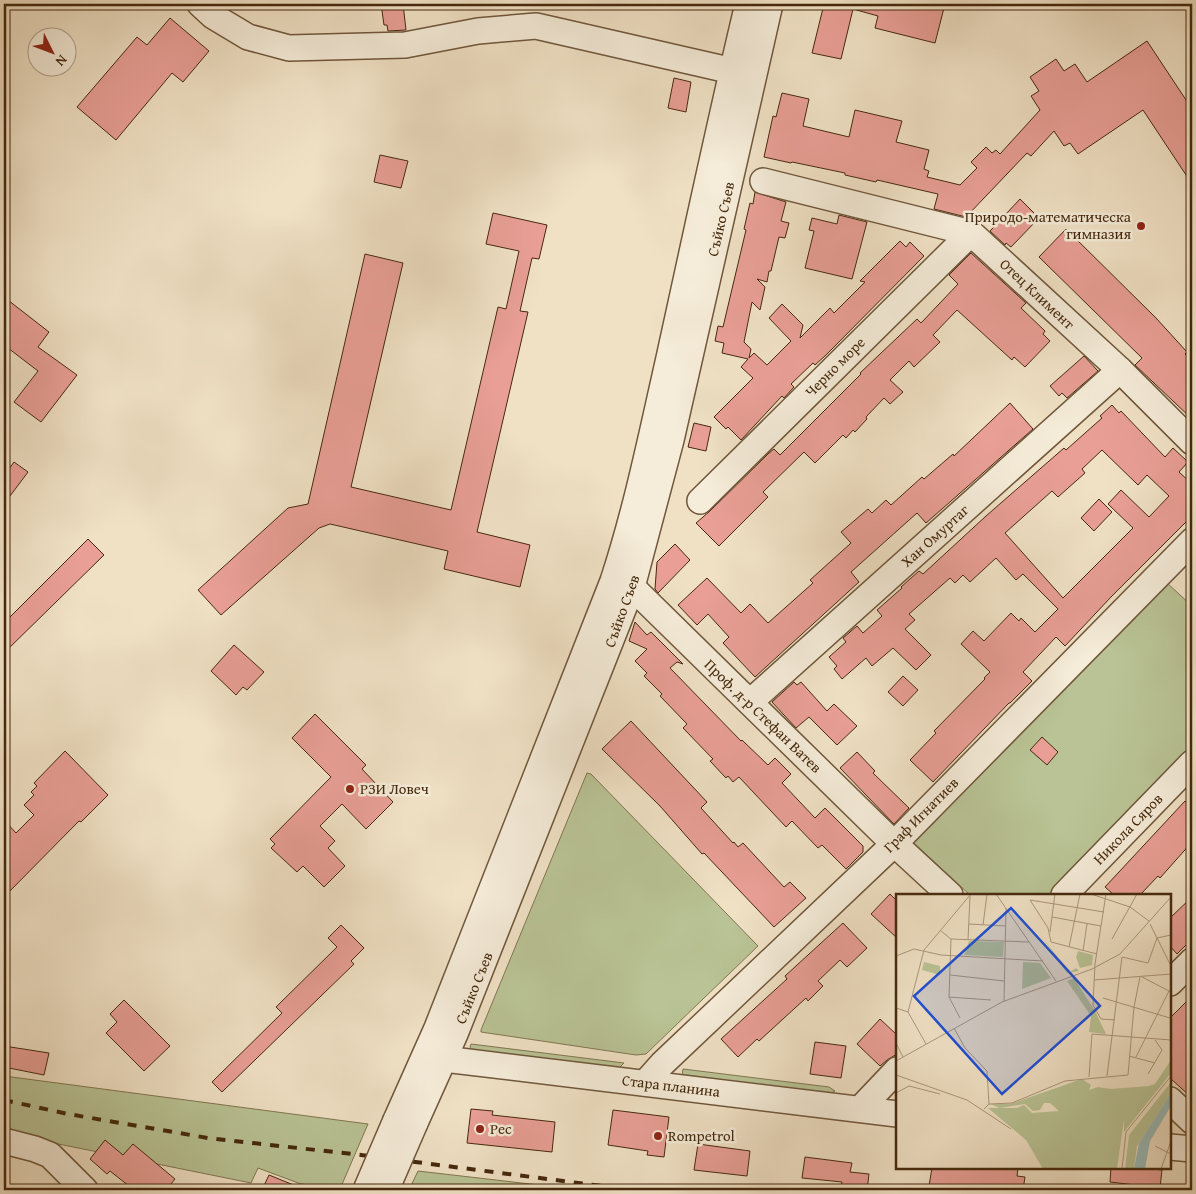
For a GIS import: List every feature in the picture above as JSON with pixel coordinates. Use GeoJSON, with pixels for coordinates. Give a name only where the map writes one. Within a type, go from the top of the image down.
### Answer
{"type":"FeatureCollection","features":[{"type":"Feature","properties":{"kind":"street"},"geometry":{"type":"LineString","coordinates":[[200,4],[213,16],[248,37],[289,48],[405,45],[478,31],[536,26],[742,73]]}},
{"type":"Feature","properties":{"kind":"street","name":"Съйко Съев"},"geometry":{"type":"LineString","coordinates":[[366,1190],[405,1122],[436,1055],[623,584],[671,440],[742,73],[748,4]]}},
{"type":"Feature","properties":{"kind":"street","name":"Съйко Съев"},"geometry":{"type":"LineString","coordinates":[[742,73],[770,4]]}},
{"type":"Feature","properties":{"kind":"street","name":"Отец Климент"},"geometry":{"type":"LineString","coordinates":[[763,181],[971,233],[1120,370],[1192,442]]}},
{"type":"Feature","properties":{"kind":"street","name":"Черно море"},"geometry":{"type":"LineString","coordinates":[[700,501],[971,233]]}},
{"type":"Feature","properties":{"kind":"street","name":"Хан Омуртаг"},"geometry":{"type":"LineString","coordinates":[[750,702],[1120,370]]}},
{"type":"Feature","properties":{"kind":"street","name":"Граф Игнатиев"},"geometry":{"type":"LineString","coordinates":[[645,1083],[662,1064],[894,844],[1192,541]]}},
{"type":"Feature","properties":{"kind":"street","name":"Проф. д-р Стефан Ватев"},"geometry":{"type":"LineString","coordinates":[[623,584],[750,702],[894,844],[949,894]]}},
{"type":"Feature","properties":{"kind":"street","name":"Никола Сяров"},"geometry":{"type":"LineString","coordinates":[[1065,894],[1192,763]]}},
{"type":"Feature","properties":{"kind":"street"},"geometry":{"type":"LineString","coordinates":[[1171,982],[1192,961]]}},
{"type":"Feature","properties":{"kind":"street","name":"Стара планина"},"geometry":{"type":"LineString","coordinates":[[436,1055],[896,1114]]}},
{"type":"Feature","properties":{"kind":"street"},"geometry":{"type":"LineString","coordinates":[[860,1109],[896,1071]]}},
{"type":"Feature","properties":{"kind":"street"},"geometry":{"type":"LineString","coordinates":[[1171,1101],[1192,1121]]}},
{"type":"Feature","properties":{"kind":"street","name":"Съйко Съев"},"geometry":{"type":"LineString","coordinates":[[386,1190],[405,1122]]}},
{"type":"Feature","properties":{"kind":"street"},"geometry":{"type":"LineString","coordinates":[[4,1142],[35,1149],[50,1156],[85,1190]]}},
{"type":"Feature","properties":{"kind":"street"},"geometry":{"type":"LineString","coordinates":[[1171,1147],[1192,1149]]}},
{"type":"Feature","properties":{"kind":"green space"},"geometry":{"type":"Polygon","coordinates":[[[1166,582],[1192,606],[1192,654],[1187,660],[1192,666],[1192,749],[1052,894],[969,894],[914,843],[1166,582]]]}},
{"type":"Feature","properties":{"kind":"green space"},"geometry":{"type":"Polygon","coordinates":[[[587,773],[591,774],[758,946],[646,1054],[636,1055],[481,1032],[587,773]]]}},
{"type":"Feature","properties":{"kind":"green space"},"geometry":{"type":"Polygon","coordinates":[[[471,1044],[624,1063],[619,1068],[469,1052],[471,1044]]]}},
{"type":"Feature","properties":{"kind":"green space"},"geometry":{"type":"Polygon","coordinates":[[[683,1069],[829,1087],[835,1091],[829,1094],[682,1077],[683,1069]]]}},
{"type":"Feature","properties":{"kind":"green space"},"geometry":{"type":"Polygon","coordinates":[[[4,1076],[368,1124],[340,1189],[301,1184],[258,1168],[251,1183],[4,1133],[4,1076]]]}},
{"type":"Feature","properties":{"kind":"green space"},"geometry":{"type":"Polygon","coordinates":[[[418,1171],[582,1190],[409,1190],[418,1171]]]}},
{"type":"Feature","properties":{"kind":"building"},"geometry":{"type":"Polygon","coordinates":[[[381,4],[403,4],[406,30],[388,31],[387,25],[384,25],[381,4]]]}},
{"type":"Feature","properties":{"kind":"building"},"geometry":{"type":"Polygon","coordinates":[[[824,4],[945,4],[935,43],[875,28],[878,16],[853,9],[841,59],[812,53],[824,4]]]}},
{"type":"Feature","properties":{"kind":"building"},"geometry":{"type":"Polygon","coordinates":[[[170,18],[209,51],[183,82],[172,73],[116,140],[77,107],[137,37],[147,45],[170,18]]]}},
{"type":"Feature","properties":{"kind":"building"},"geometry":{"type":"Polygon","coordinates":[[[1147,41],[1192,109],[1192,184],[1143,110],[1078,154],[1070,143],[1064,146],[1054,131],[1031,156],[1027,153],[966,217],[934,209],[938,194],[764,157],[773,116],[776,117],[782,93],[809,99],[803,126],[849,137],[855,110],[902,121],[896,142],[929,150],[924,169],[929,171],[927,177],[960,185],[977,168],[971,162],[986,147],[992,153],[996,150],[1000,154],[1040,110],[1031,96],[1039,91],[1030,77],[1056,59],[1064,71],[1075,64],[1087,82],[1147,41]]]}},
{"type":"Feature","properties":{"kind":"building"},"geometry":{"type":"Polygon","coordinates":[[[674,78],[691,82],[686,112],[668,108],[674,78]]]}},
{"type":"Feature","properties":{"kind":"building"},"geometry":{"type":"Polygon","coordinates":[[[380,155],[408,161],[401,188],[374,182],[380,155]]]}},
{"type":"Feature","properties":{"kind":"building"},"geometry":{"type":"Polygon","coordinates":[[[755,192],[786,202],[781,221],[789,223],[785,238],[779,237],[767,282],[757,279],[765,287],[760,310],[752,302],[744,342],[751,349],[749,358],[754,353],[767,365],[791,341],[769,318],[782,304],[803,325],[800,338],[830,308],[834,313],[865,282],[860,281],[900,241],[906,247],[910,242],[924,256],[826,355],[815,365],[813,363],[791,384],[794,387],[784,398],[782,396],[741,440],[714,417],[753,378],[741,367],[748,359],[722,353],[724,343],[715,341],[718,326],[723,327],[746,230],[744,229],[750,203],[753,204],[755,192]]]}},
{"type":"Feature","properties":{"kind":"building"},"geometry":{"type":"Polygon","coordinates":[[[1020,199],[1039,218],[1011,247],[1006,243],[1005,245],[990,231],[1020,199]]]}},
{"type":"Feature","properties":{"kind":"building"},"geometry":{"type":"Polygon","coordinates":[[[493,213],[547,225],[539,259],[532,258],[520,311],[528,312],[477,532],[530,545],[520,587],[444,569],[448,551],[330,524],[319,528],[221,615],[198,590],[288,508],[308,504],[365,254],[403,263],[351,487],[451,510],[498,307],[506,309],[519,251],[486,244],[493,213]]]}},
{"type":"Feature","properties":{"kind":"building"},"geometry":{"type":"Polygon","coordinates":[[[839,215],[867,222],[852,279],[805,268],[814,231],[809,230],[812,218],[837,224],[839,215]]]}},
{"type":"Feature","properties":{"kind":"building"},"geometry":{"type":"Polygon","coordinates":[[[1066,229],[1156,318],[1187,352],[1185,354],[1192,361],[1192,419],[1135,365],[1142,358],[1039,257],[1066,229]]]}},
{"type":"Feature","properties":{"kind":"building"},"geometry":{"type":"Polygon","coordinates":[[[971,253],[1026,303],[1021,308],[1045,331],[1043,334],[1050,341],[1025,367],[1014,357],[1012,360],[957,310],[933,335],[940,342],[914,367],[909,361],[890,380],[903,392],[890,404],[884,398],[855,432],[853,430],[846,438],[843,435],[815,463],[804,452],[763,492],[768,497],[719,546],[696,523],[769,453],[774,449],[780,455],[860,373],[917,319],[921,323],[958,284],[949,275],[971,253]]]}},
{"type":"Feature","properties":{"kind":"building"},"geometry":{"type":"Polygon","coordinates":[[[4,297],[49,332],[38,347],[77,375],[41,422],[14,402],[38,371],[4,345],[4,297]]]}},
{"type":"Feature","properties":{"kind":"building"},"geometry":{"type":"Polygon","coordinates":[[[1084,356],[1098,371],[1067,398],[1062,393],[1059,396],[1050,386],[1084,356]]]}},
{"type":"Feature","properties":{"kind":"building"},"geometry":{"type":"Polygon","coordinates":[[[1010,403],[1033,429],[926,523],[917,513],[851,572],[859,582],[755,677],[723,643],[729,637],[708,614],[697,625],[678,605],[707,578],[741,613],[750,604],[768,623],[813,583],[810,580],[851,543],[841,532],[868,509],[872,513],[886,500],[891,505],[922,477],[924,479],[953,454],[954,456],[1010,403]]]}},
{"type":"Feature","properties":{"kind":"building"},"geometry":{"type":"Polygon","coordinates":[[[1112,405],[1119,413],[1121,411],[1165,457],[1173,448],[1188,462],[1179,472],[1192,484],[1192,516],[1065,646],[1056,637],[1023,672],[1032,681],[933,782],[910,760],[936,733],[934,731],[990,672],[961,644],[973,631],[984,641],[1011,613],[1019,621],[1021,618],[1035,632],[1058,609],[1023,574],[1016,580],[996,558],[970,582],[963,575],[955,583],[950,578],[909,614],[915,620],[905,629],[931,655],[916,670],[893,648],[872,666],[866,658],[842,679],[834,669],[837,666],[829,657],[846,642],[843,638],[857,626],[863,633],[882,616],[877,610],[901,587],[919,571],[923,574],[1064,448],[1066,450],[1102,418],[1100,416],[1112,405]],[[1102,450],[1082,469],[1085,473],[1058,497],[1052,491],[1005,533],[1063,598],[1133,528],[1108,504],[1121,490],[1149,517],[1169,496],[1147,475],[1138,485],[1102,450]]]}},
{"type":"Feature","properties":{"kind":"building"},"geometry":{"type":"Polygon","coordinates":[[[694,423],[711,427],[706,451],[688,447],[694,423]]]}},
{"type":"Feature","properties":{"kind":"building"},"geometry":{"type":"Polygon","coordinates":[[[14,462],[28,472],[4,504],[4,476],[14,462]]]}},
{"type":"Feature","properties":{"kind":"building"},"geometry":{"type":"Polygon","coordinates":[[[1099,499],[1112,512],[1094,531],[1081,518],[1099,499]]]}},
{"type":"Feature","properties":{"kind":"building"},"geometry":{"type":"Polygon","coordinates":[[[88,539],[104,555],[4,653],[4,623],[88,539]]]}},
{"type":"Feature","properties":{"kind":"building"},"geometry":{"type":"Polygon","coordinates":[[[675,544],[690,560],[658,593],[655,589],[657,562],[675,544]]]}},
{"type":"Feature","properties":{"kind":"building"},"geometry":{"type":"Polygon","coordinates":[[[635,622],[647,635],[651,632],[683,664],[677,662],[670,668],[741,741],[768,765],[775,758],[791,774],[782,783],[815,818],[825,808],[863,846],[863,852],[846,869],[822,845],[818,848],[792,821],[786,827],[739,777],[733,782],[728,776],[726,778],[710,761],[713,759],[683,728],[687,724],[660,696],[662,694],[644,676],[647,673],[635,661],[647,649],[629,641],[635,622]]]}},
{"type":"Feature","properties":{"kind":"building"},"geometry":{"type":"Polygon","coordinates":[[[234,645],[264,672],[247,690],[243,687],[236,695],[211,671],[234,645]]]}},
{"type":"Feature","properties":{"kind":"building"},"geometry":{"type":"Polygon","coordinates":[[[903,676],[918,690],[903,706],[888,692],[903,676]]]}},
{"type":"Feature","properties":{"kind":"building"},"geometry":{"type":"Polygon","coordinates":[[[794,682],[797,685],[801,682],[827,711],[834,704],[857,726],[837,745],[809,717],[796,728],[772,702],[794,682]]]}},
{"type":"Feature","properties":{"kind":"building","name":"РЗИ Ловеч"},"geometry":{"type":"Polygon","coordinates":[[[315,714],[366,765],[362,769],[393,802],[366,829],[342,804],[320,826],[335,841],[328,848],[345,866],[324,887],[303,866],[297,872],[271,848],[275,844],[270,839],[331,777],[292,738],[315,714]]]}},
{"type":"Feature","properties":{"kind":"building"},"geometry":{"type":"Polygon","coordinates":[[[631,721],[707,802],[701,808],[733,843],[738,847],[743,843],[784,887],[790,882],[806,898],[774,927],[704,853],[702,854],[660,806],[602,749],[631,721]]]}},
{"type":"Feature","properties":{"kind":"building"},"geometry":{"type":"Polygon","coordinates":[[[1042,737],[1058,752],[1047,765],[1030,750],[1042,737]]]}},
{"type":"Feature","properties":{"kind":"building"},"geometry":{"type":"Polygon","coordinates":[[[65,751],[108,795],[81,822],[79,821],[4,897],[4,820],[16,833],[34,815],[24,805],[34,795],[31,792],[37,786],[34,783],[65,751]]]}},
{"type":"Feature","properties":{"kind":"building"},"geometry":{"type":"Polygon","coordinates":[[[857,752],[875,771],[873,773],[909,808],[894,824],[840,768],[857,752]]]}},
{"type":"Feature","properties":{"kind":"building"},"geometry":{"type":"Polygon","coordinates":[[[1185,801],[1192,808],[1192,842],[1160,878],[1158,876],[1141,894],[1113,894],[1105,887],[1185,801]]]}},
{"type":"Feature","properties":{"kind":"building"},"geometry":{"type":"Polygon","coordinates":[[[890,894],[896,900],[896,937],[871,914],[890,894]]]}},
{"type":"Feature","properties":{"kind":"building"},"geometry":{"type":"Polygon","coordinates":[[[1192,897],[1192,939],[1177,954],[1171,947],[1171,917],[1192,897]]]}},
{"type":"Feature","properties":{"kind":"building"},"geometry":{"type":"Polygon","coordinates":[[[843,923],[867,948],[847,967],[840,960],[818,981],[823,986],[808,1001],[806,998],[759,1041],[757,1039],[738,1057],[721,1039],[787,979],[785,976],[843,923]]]}},
{"type":"Feature","properties":{"kind":"building"},"geometry":{"type":"Polygon","coordinates":[[[341,925],[364,948],[351,961],[354,964],[222,1092],[212,1082],[282,1013],[276,1007],[337,947],[328,938],[341,925]]]}},
{"type":"Feature","properties":{"kind":"building"},"geometry":{"type":"Polygon","coordinates":[[[1192,996],[1192,1098],[1171,1079],[1171,1017],[1192,996]]]}},
{"type":"Feature","properties":{"kind":"building"},"geometry":{"type":"Polygon","coordinates":[[[124,1000],[170,1046],[144,1071],[106,1033],[117,1022],[110,1014],[124,1000]]]}},
{"type":"Feature","properties":{"kind":"building"},"geometry":{"type":"Polygon","coordinates":[[[880,1019],[896,1034],[896,1055],[880,1066],[857,1044],[880,1019]]]}},
{"type":"Feature","properties":{"kind":"building"},"geometry":{"type":"Polygon","coordinates":[[[815,1042],[846,1046],[841,1078],[810,1074],[815,1042]]]}},
{"type":"Feature","properties":{"kind":"building"},"geometry":{"type":"Polygon","coordinates":[[[4,1046],[49,1053],[44,1075],[4,1067],[4,1046]]]}},
{"type":"Feature","properties":{"kind":"building"},"geometry":{"type":"Polygon","coordinates":[[[471,1109],[493,1111],[492,1115],[555,1122],[552,1152],[467,1143],[471,1109]]]}},
{"type":"Feature","properties":{"kind":"building"},"geometry":{"type":"Polygon","coordinates":[[[613,1110],[669,1117],[664,1157],[647,1155],[648,1151],[608,1145],[613,1110]]]}},
{"type":"Feature","properties":{"kind":"building"},"geometry":{"type":"Polygon","coordinates":[[[105,1140],[123,1155],[133,1144],[175,1179],[166,1190],[134,1190],[110,1171],[107,1174],[90,1159],[105,1140]]]}},
{"type":"Feature","properties":{"kind":"building"},"geometry":{"type":"Polygon","coordinates":[[[698,1144],[750,1151],[747,1176],[694,1170],[698,1144]]]}},
{"type":"Feature","properties":{"kind":"building"},"geometry":{"type":"Polygon","coordinates":[[[805,1157],[852,1163],[850,1172],[869,1174],[867,1190],[840,1190],[842,1182],[802,1178],[805,1157]]]}},
{"type":"Feature","properties":{"kind":"building"},"geometry":{"type":"Polygon","coordinates":[[[932,1169],[1018,1169],[1017,1176],[1025,1177],[1023,1190],[961,1190],[929,1186],[932,1169]]]}},
{"type":"Feature","properties":{"kind":"building"},"geometry":{"type":"Polygon","coordinates":[[[1111,1169],[1162,1170],[1160,1188],[1110,1182],[1111,1169]]]}},
{"type":"Feature","properties":{"kind":"building"},"geometry":{"type":"Polygon","coordinates":[[[269,1175],[306,1190],[262,1190],[269,1175]]]}},
{"type":"Feature","properties":{"kind":"railway"},"geometry":{"type":"LineString","coordinates":[[4,1100],[68,1114],[208,1138],[361,1155],[633,1190]]}},
{"type":"Feature","properties":{"kind":"place","name":"Природо-математическа гимназия"},"geometry":{"type":"Point","coordinates":[1141,226]}},
{"type":"Feature","properties":{"kind":"place","name":"РЗИ Ловеч"},"geometry":{"type":"Point","coordinates":[350,789]}},
{"type":"Feature","properties":{"kind":"place","name":"Рес"},"geometry":{"type":"Point","coordinates":[480,1129]}},
{"type":"Feature","properties":{"kind":"place","name":"Rompetrol"},"geometry":{"type":"Point","coordinates":[658,1136]}}]}
